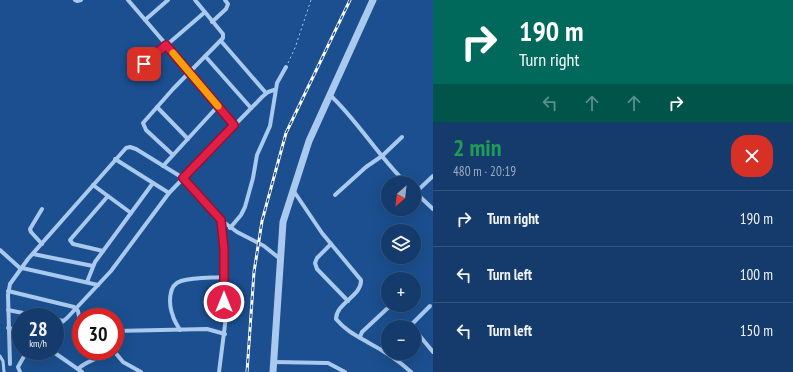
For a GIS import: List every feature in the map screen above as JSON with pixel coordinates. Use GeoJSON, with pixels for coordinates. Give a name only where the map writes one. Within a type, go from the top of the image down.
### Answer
{"type":"FeatureCollection","features":[{"type":"Feature","properties":{"kind":"street"},"geometry":{"type":"LineString","coordinates":[[75,0],[81,0]]}},
{"type":"Feature","properties":{"kind":"street"},"geometry":{"type":"LineString","coordinates":[[128,0],[234,125]]}},
{"type":"Feature","properties":{"kind":"street"},"geometry":{"type":"LineString","coordinates":[[145,20],[168,0]]}},
{"type":"Feature","properties":{"kind":"street"},"geometry":{"type":"LineString","coordinates":[[173,155],[144,126],[144,121],[189,72],[221,41],[223,36],[222,34],[195,0]]}},
{"type":"Feature","properties":{"kind":"street"},"geometry":{"type":"LineString","coordinates":[[212,22],[228,8],[228,4],[225,0]]}},
{"type":"Feature","properties":{"kind":"street"},"geometry":{"type":"LineString","coordinates":[[273,372],[282,222],[309,141],[373,0]]}},
{"type":"Feature","properties":{"kind":"street"},"geometry":{"type":"LineString","coordinates":[[133,74],[205,12]]}},
{"type":"Feature","properties":{"kind":"street"},"geometry":{"type":"LineString","coordinates":[[221,41],[266,93]]}},
{"type":"Feature","properties":{"kind":"street"},"geometry":{"type":"LineString","coordinates":[[205,56],[251,108]]}},
{"type":"Feature","properties":{"kind":"street"},"geometry":{"type":"LineString","coordinates":[[230,228],[241,215],[247,201],[257,155],[270,126],[274,90],[286,67]]}},
{"type":"Feature","properties":{"kind":"street"},"geometry":{"type":"LineString","coordinates":[[8,291],[62,303],[76,308],[121,258],[169,194],[183,178],[266,93],[274,90]]}},
{"type":"Feature","properties":{"kind":"street"},"geometry":{"type":"LineString","coordinates":[[330,95],[351,116],[400,176]]}},
{"type":"Feature","properties":{"kind":"street"},"geometry":{"type":"LineString","coordinates":[[163,166],[218,106]]}},
{"type":"Feature","properties":{"kind":"street"},"geometry":{"type":"LineString","coordinates":[[157,107],[188,139]]}},
{"type":"Feature","properties":{"kind":"street"},"geometry":{"type":"LineString","coordinates":[[336,195],[366,167],[382,156],[402,138]]}},
{"type":"Feature","properties":{"kind":"street"},"geometry":{"type":"LineString","coordinates":[[10,364],[8,291],[10,284],[33,254],[124,149],[130,147],[183,178],[230,228],[246,238],[261,244],[279,258]]}},
{"type":"Feature","properties":{"kind":"street"},"geometry":{"type":"LineString","coordinates":[[115,159],[169,194]]}},
{"type":"Feature","properties":{"kind":"street"},"geometry":{"type":"LineString","coordinates":[[421,186],[433,176]]}},
{"type":"Feature","properties":{"kind":"street"},"geometry":{"type":"LineString","coordinates":[[88,282],[93,266],[102,251],[154,183]]}},
{"type":"Feature","properties":{"kind":"street"},"geometry":{"type":"LineString","coordinates":[[93,185],[131,213]]}},
{"type":"Feature","properties":{"kind":"street"},"geometry":{"type":"LineString","coordinates":[[293,190],[332,244],[361,280],[360,287],[337,312],[336,319],[340,324],[381,349]]}},
{"type":"Feature","properties":{"kind":"street"},"geometry":{"type":"LineString","coordinates":[[102,251],[73,244],[70,240],[108,196]]}},
{"type":"Feature","properties":{"kind":"street"},"geometry":{"type":"LineString","coordinates":[[421,197],[433,209]]}},
{"type":"Feature","properties":{"kind":"street"},"geometry":{"type":"LineString","coordinates":[[42,209],[30,229],[42,244]]}},
{"type":"Feature","properties":{"kind":"street"},"geometry":{"type":"LineString","coordinates":[[219,372],[226,317],[224,302],[224,249],[221,220]]}},
{"type":"Feature","properties":{"kind":"street"},"geometry":{"type":"LineString","coordinates":[[332,244],[317,258],[315,263],[317,269],[348,301]]}},
{"type":"Feature","properties":{"kind":"street"},"geometry":{"type":"LineString","coordinates":[[0,250],[21,269],[98,285]]}},
{"type":"Feature","properties":{"kind":"street"},"geometry":{"type":"LineString","coordinates":[[33,254],[93,266]]}},
{"type":"Feature","properties":{"kind":"street"},"geometry":{"type":"LineString","coordinates":[[180,330],[172,315],[170,292],[174,285],[182,280],[224,277]]}},
{"type":"Feature","properties":{"kind":"street"},"geometry":{"type":"LineString","coordinates":[[416,320],[430,306]]}},
{"type":"Feature","properties":{"kind":"street"},"geometry":{"type":"LineString","coordinates":[[8,310],[12,311]]}},
{"type":"Feature","properties":{"kind":"street"},"geometry":{"type":"LineString","coordinates":[[64,320],[72,312]]}},
{"type":"Feature","properties":{"kind":"street"},"geometry":{"type":"LineString","coordinates":[[360,337],[362,332],[383,312]]}},
{"type":"Feature","properties":{"kind":"street"},"geometry":{"type":"LineString","coordinates":[[8,328],[12,329]]}},
{"type":"Feature","properties":{"kind":"street"},"geometry":{"type":"LineString","coordinates":[[124,331],[207,329],[225,334]]}},
{"type":"Feature","properties":{"kind":"street"},"geometry":{"type":"LineString","coordinates":[[421,337],[433,352]]}},
{"type":"Feature","properties":{"kind":"street"},"geometry":{"type":"LineString","coordinates":[[64,359],[80,370],[85,363],[92,360]]}},
{"type":"Feature","properties":{"kind":"street"},"geometry":{"type":"LineString","coordinates":[[20,372],[18,367],[22,360]]}},
{"type":"Feature","properties":{"kind":"street"},"geometry":{"type":"LineString","coordinates":[[121,360],[141,372]]}},
{"type":"Feature","properties":{"kind":"street"},"geometry":{"type":"LineString","coordinates":[[395,360],[410,372]]}},
{"type":"Feature","properties":{"kind":"street"},"geometry":{"type":"LineString","coordinates":[[274,362],[328,363],[345,372]]}},
{"type":"Feature","properties":{"kind":"lane"},"geometry":{"type":"LineString","coordinates":[[0,356],[4,363],[4,372]]}},
{"type":"Feature","properties":{"kind":"path"},"geometry":{"type":"LineString","coordinates":[[286,67],[295,48],[311,0]]}},
{"type":"Feature","properties":{"kind":"railway"},"geometry":{"type":"LineString","coordinates":[[247,372],[254,272],[262,221],[286,133],[350,0]]}},
{"type":"Feature","properties":{"kind":"slow traffic"},"geometry":{"type":"LineString","coordinates":[[173,53],[218,106]]}},
{"type":"Feature","properties":{"kind":"route"},"geometry":{"type":"LineString","coordinates":[[144,64],[166,45],[234,125],[183,178],[221,220],[225,268],[224,302]]}}]}
